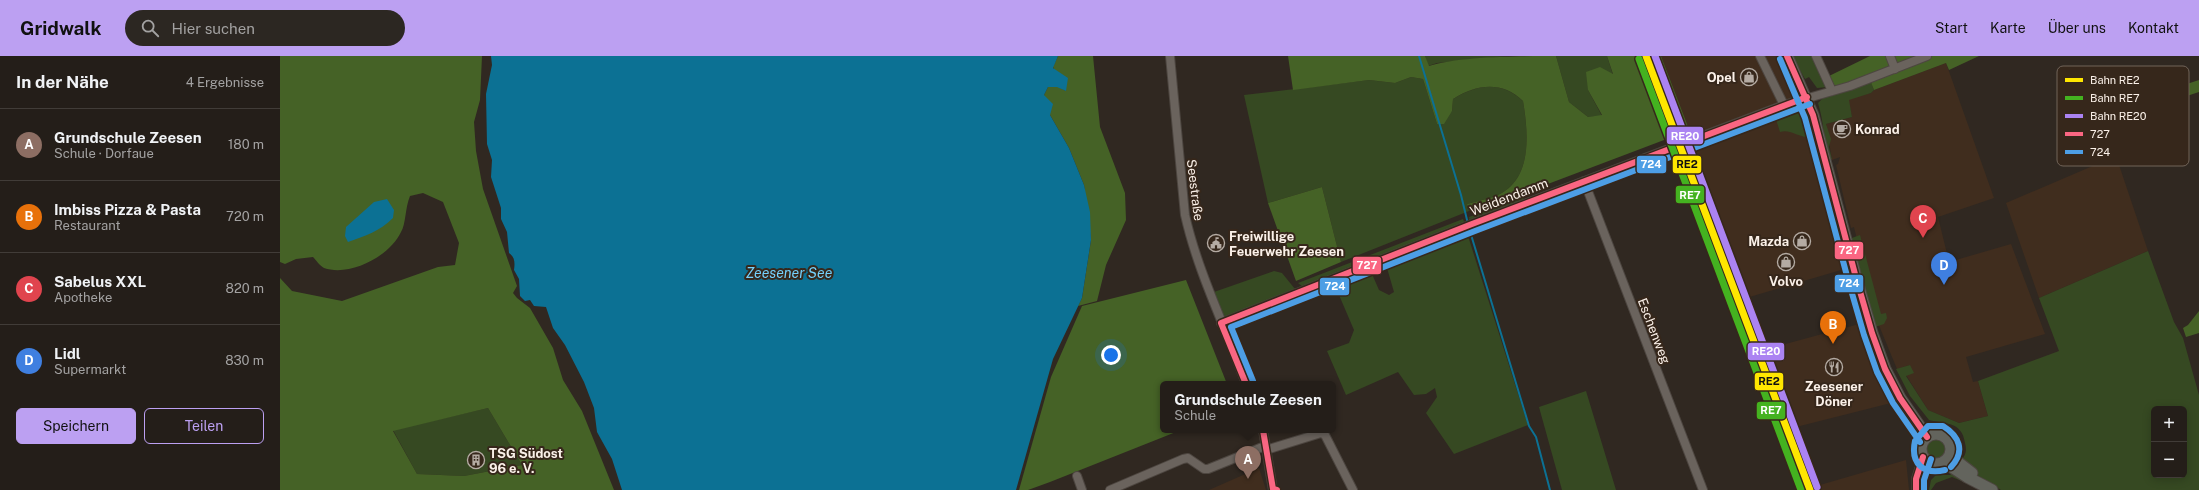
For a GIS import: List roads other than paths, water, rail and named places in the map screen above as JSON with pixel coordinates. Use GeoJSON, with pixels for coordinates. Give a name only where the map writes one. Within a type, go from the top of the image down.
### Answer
{"type":"FeatureCollection","features":[{"type":"Feature","properties":{"kind":"main road"},"geometry":{"type":"LineString","coordinates":[[1788,56],[1807,97],[1819,134],[1871,332],[1885,369],[1900,398],[1927,437]]}},
{"type":"Feature","properties":{"kind":"main road"},"geometry":{"type":"LineString","coordinates":[[1935,434],[1948,438],[1952,447],[1947,459],[1935,464],[1927,460],[1921,448],[1927,437],[1935,434]]}},
{"type":"Feature","properties":{"kind":"main road"},"geometry":{"type":"LineString","coordinates":[[1947,459],[1967,477],[1993,490]]}},
{"type":"Feature","properties":{"kind":"street","name":"Seestraße"},"geometry":{"type":"LineString","coordinates":[[1170,56],[1185,215],[1189,232],[1221,323],[1245,381]]}},
{"type":"Feature","properties":{"kind":"street"},"geometry":{"type":"LineString","coordinates":[[1760,56],[1784,105]]}},
{"type":"Feature","properties":{"kind":"street"},"geometry":{"type":"LineString","coordinates":[[1816,56],[1832,91]]}},
{"type":"Feature","properties":{"kind":"street"},"geometry":{"type":"LineString","coordinates":[[1890,56],[1894,69]]}},
{"type":"Feature","properties":{"kind":"street","name":"Weidendamm"},"geometry":{"type":"LineString","coordinates":[[1221,323],[1469,225],[1784,105],[1807,97],[1832,91],[1927,56]]}},
{"type":"Feature","properties":{"kind":"street","name":"Eschenweg"},"geometry":{"type":"LineString","coordinates":[[1584,181],[1703,490]]}},
{"type":"Feature","properties":{"kind":"street"},"geometry":{"type":"LineString","coordinates":[[1264,433],[1274,490]]}},
{"type":"Feature","properties":{"kind":"street"},"geometry":{"type":"LineString","coordinates":[[1110,490],[1183,459],[1188,458],[1204,469],[1208,470],[1266,448],[1321,433],[1325,435],[1353,490]]}},
{"type":"Feature","properties":{"kind":"street"},"geometry":{"type":"LineString","coordinates":[[1917,490],[1916,479],[1927,460]]}},
{"type":"Feature","properties":{"kind":"street"},"geometry":{"type":"LineString","coordinates":[[1077,476],[1082,490]]}},
{"type":"Feature","properties":{"kind":"water","name":"Zeesener See"},"geometry":{"type":"Polygon","coordinates":[[[491,56],[1058,56],[1053,68],[1068,78],[1066,91],[1057,87],[1048,87],[1044,95],[1053,104],[1050,115],[1069,148],[1084,185],[1090,212],[1091,240],[1082,298],[1053,359],[1016,490],[622,490],[612,459],[597,432],[594,408],[584,382],[565,345],[553,328],[546,307],[534,306],[530,300],[525,301],[520,296],[519,279],[514,270],[513,258],[509,253],[507,232],[501,219],[501,208],[491,177],[492,160],[487,144],[486,94],[492,65],[491,56]]]}},
{"type":"Feature","properties":{"kind":"water"},"geometry":{"type":"Polygon","coordinates":[[[387,199],[394,210],[393,218],[378,230],[348,242],[345,236],[346,227],[374,202],[387,199]]]}},
{"type":"Feature","properties":{"kind":"waterway"},"geometry":{"type":"LineString","coordinates":[[1419,56],[1461,195],[1468,224]]}},
{"type":"Feature","properties":{"kind":"waterway"},"geometry":{"type":"LineString","coordinates":[[1469,228],[1529,426],[1536,437],[1550,490]]}},
{"type":"Feature","properties":{"kind":"rail line","name":"RE2"},"geometry":{"type":"LineString","coordinates":[[1646,56],[1810,490]]}},
{"type":"Feature","properties":{"kind":"rail line","name":"RE20"},"geometry":{"type":"LineString","coordinates":[[1655,56],[1817,487]]}},
{"type":"Feature","properties":{"kind":"rail line","name":"RE7"},"geometry":{"type":"LineString","coordinates":[[1639,59],[1801,490]]}},
{"type":"Feature","properties":{"kind":"place","name":"Opel"},"geometry":{"type":"Point","coordinates":[1749,77]}},
{"type":"Feature","properties":{"kind":"place","name":"Konrad"},"geometry":{"type":"Point","coordinates":[1842,129]}},
{"type":"Feature","properties":{"kind":"place","name":"Sabelus XXL"},"geometry":{"type":"Point","coordinates":[1923,238]}},
{"type":"Feature","properties":{"kind":"place","name":"Mazda"},"geometry":{"type":"Point","coordinates":[1802,241]}},
{"type":"Feature","properties":{"kind":"place","name":"Freiwillige Feuerwehr Zeesen"},"geometry":{"type":"Point","coordinates":[1216,243]}},
{"type":"Feature","properties":{"kind":"place","name":"Volvo"},"geometry":{"type":"Point","coordinates":[1786,262]}},
{"type":"Feature","properties":{"kind":"place","name":"Lidl"},"geometry":{"type":"Point","coordinates":[1944,285]}},
{"type":"Feature","properties":{"kind":"place","name":"Imbiss Pizza & Pasta"},"geometry":{"type":"Point","coordinates":[1833,344]}},
{"type":"Feature","properties":{"kind":"place","name":"Zeesener Döner"},"geometry":{"type":"Point","coordinates":[1834,367]}},
{"type":"Feature","properties":{"kind":"place","name":"TSG Südost 96 e. V."},"geometry":{"type":"Point","coordinates":[476,460]}},
{"type":"Feature","properties":{"kind":"place","name":"Grundschule Zeesen"},"geometry":{"type":"Point","coordinates":[1248,479]}}]}
